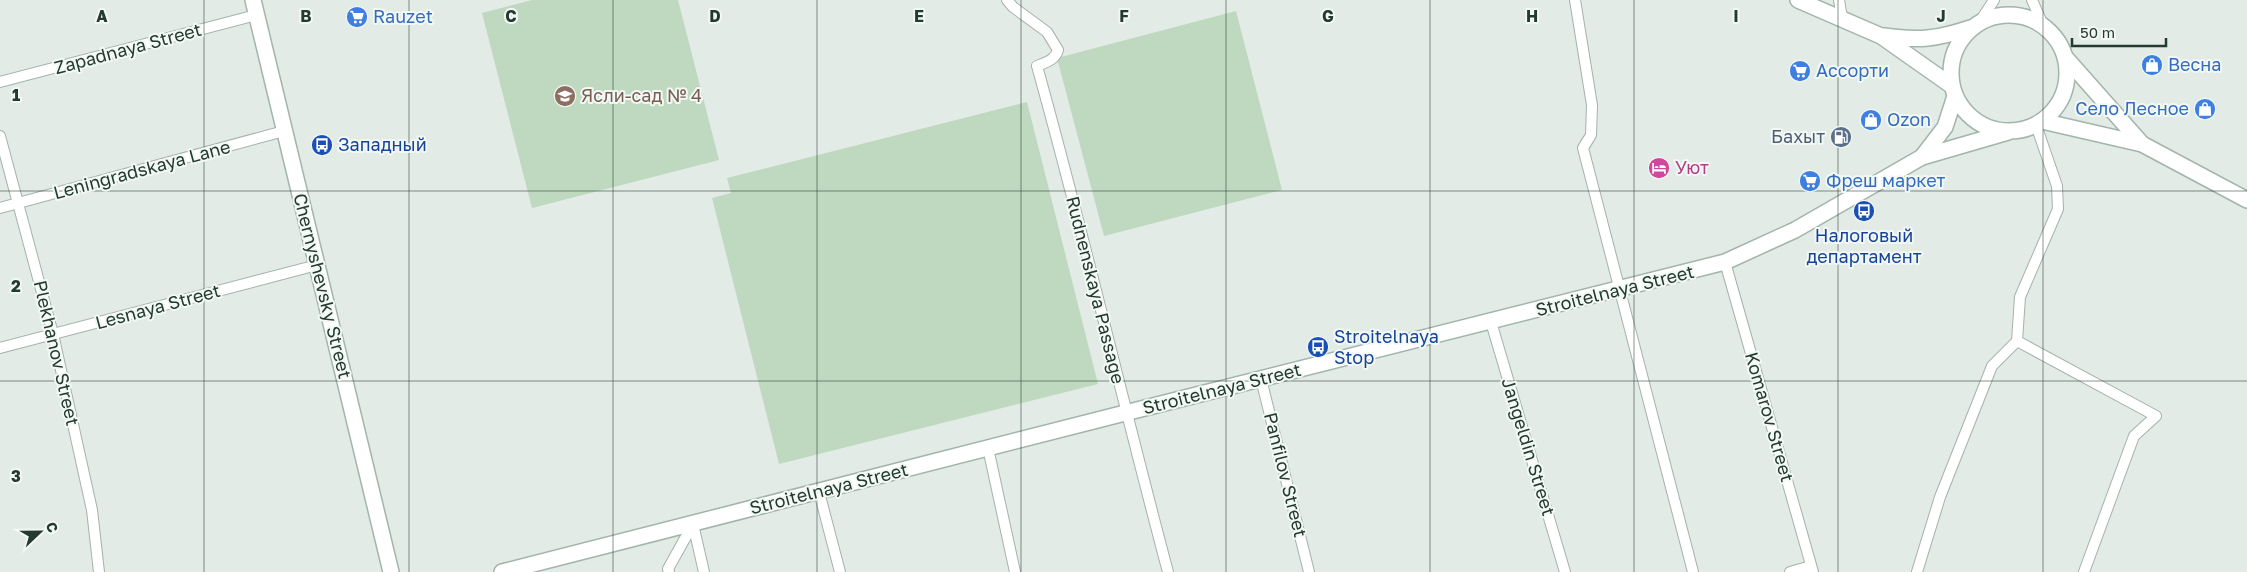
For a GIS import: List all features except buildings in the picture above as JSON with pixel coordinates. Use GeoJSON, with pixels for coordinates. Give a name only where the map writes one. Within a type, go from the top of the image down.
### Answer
{"type":"FeatureCollection","features":[{"type":"Feature","properties":{"kind":"street","name":"Chernyshevsky Street"},"geometry":{"type":"LineString","coordinates":[[252,0],[391,572]]}},
{"type":"Feature","properties":{"kind":"street","name":"Rudnenskaya Passage"},"geometry":{"type":"LineString","coordinates":[[1007,0],[1013,7],[1048,32],[1058,50],[1056,56],[1051,61],[1037,66],[1098,292],[1125,412],[1168,572]]}},
{"type":"Feature","properties":{"kind":"street"},"geometry":{"type":"LineString","coordinates":[[1575,0],[1592,105],[1591,135],[1583,148],[1692,572]]}},
{"type":"Feature","properties":{"kind":"street"},"geometry":{"type":"LineString","coordinates":[[1798,0],[1880,36],[1953,91]]}},
{"type":"Feature","properties":{"kind":"street"},"geometry":{"type":"LineString","coordinates":[[1839,0],[1842,18]]}},
{"type":"Feature","properties":{"kind":"street"},"geometry":{"type":"LineString","coordinates":[[1994,0],[1975,25],[1960,40],[1953,54],[1950,70],[1953,91],[1964,110],[1976,122],[1991,129],[2008,132]]}},
{"type":"Feature","properties":{"kind":"street"},"geometry":{"type":"LineString","coordinates":[[2032,0],[2043,26]]}},
{"type":"Feature","properties":{"kind":"street"},"geometry":{"type":"LineString","coordinates":[[1880,36],[1912,40],[1926,39],[1975,25],[1994,16],[2011,14],[2028,18],[2043,26],[2056,39],[2065,57],[2142,144]]}},
{"type":"Feature","properties":{"kind":"street","name":"Zapadnaya Street"},"geometry":{"type":"LineString","coordinates":[[0,82],[256,15]]}},
{"type":"Feature","properties":{"kind":"street"},"geometry":{"type":"LineString","coordinates":[[1922,157],[2008,132],[2022,130],[2039,123],[2059,103],[2064,93],[2067,75],[2065,57]]}},
{"type":"Feature","properties":{"kind":"street"},"geometry":{"type":"LineString","coordinates":[[1922,157],[1944,126],[1953,91]]}},
{"type":"Feature","properties":{"kind":"street"},"geometry":{"type":"LineString","coordinates":[[2039,123],[2142,144],[2247,200]]}},
{"type":"Feature","properties":{"kind":"street"},"geometry":{"type":"LineString","coordinates":[[1917,572],[1940,497],[1992,366],[2017,340],[2020,297],[2058,209],[2058,186],[2039,123]]}},
{"type":"Feature","properties":{"kind":"street","name":"Leningradskaya Lane"},"geometry":{"type":"LineString","coordinates":[[0,208],[284,131]]}},
{"type":"Feature","properties":{"kind":"street","name":"Plekhanov Street"},"geometry":{"type":"LineString","coordinates":[[0,136],[53,334],[92,510],[99,572]]}},
{"type":"Feature","properties":{"kind":"street","name":"Stroitelnaya Street"},"geometry":{"type":"LineString","coordinates":[[502,572],[536,568],[692,524],[1125,412],[1725,262],[1795,230],[1922,157]]}},
{"type":"Feature","properties":{"kind":"street","name":"Komarov Street"},"geometry":{"type":"LineString","coordinates":[[1725,262],[1812,569]]}},
{"type":"Feature","properties":{"kind":"street","name":"Lesnaya Street"},"geometry":{"type":"LineString","coordinates":[[0,348],[317,265]]}},
{"type":"Feature","properties":{"kind":"street","name":"Jangeldin Street"},"geometry":{"type":"LineString","coordinates":[[1491,322],[1565,572]]}},
{"type":"Feature","properties":{"kind":"street"},"geometry":{"type":"LineString","coordinates":[[2017,340],[2156,416],[2134,436],[2084,572]]}},
{"type":"Feature","properties":{"kind":"street","name":"Panfilov Street"},"geometry":{"type":"LineString","coordinates":[[1261,379],[1310,572]]}},
{"type":"Feature","properties":{"kind":"street"},"geometry":{"type":"LineString","coordinates":[[988,448],[1015,572]]}},
{"type":"Feature","properties":{"kind":"street"},"geometry":{"type":"LineString","coordinates":[[819,492],[840,572]]}},
{"type":"Feature","properties":{"kind":"street"},"geometry":{"type":"LineString","coordinates":[[669,572],[668,569],[692,524]]}},
{"type":"Feature","properties":{"kind":"street"},"geometry":{"type":"LineString","coordinates":[[692,524],[704,572]]}},
{"type":"Feature","properties":{"kind":"street"},"geometry":{"type":"LineString","coordinates":[[1790,572],[1812,569]]}},
{"type":"Feature","properties":{"kind":"green space"},"geometry":{"type":"Polygon","coordinates":[[[532,0],[678,0],[719,160],[532,208],[482,13],[532,0]]]}},
{"type":"Feature","properties":{"kind":"green space"},"geometry":{"type":"Polygon","coordinates":[[[1236,11],[1282,190],[1104,236],[1057,58],[1236,11]]]}},
{"type":"Feature","properties":{"kind":"green space"},"geometry":{"type":"Polygon","coordinates":[[[1027,102],[1098,384],[779,464],[712,198],[731,193],[727,178],[1027,102]]]}},
{"type":"Feature","properties":{"kind":"place","name":"Rauzet"},"geometry":{"type":"Point","coordinates":[357,17]}},
{"type":"Feature","properties":{"kind":"place","name":"Весна"},"geometry":{"type":"Point","coordinates":[2152,65]}},
{"type":"Feature","properties":{"kind":"place","name":"Ассорти"},"geometry":{"type":"Point","coordinates":[1800,71]}},
{"type":"Feature","properties":{"kind":"place","name":"Ясли-сад № 4"},"geometry":{"type":"Point","coordinates":[565,96]}},
{"type":"Feature","properties":{"kind":"place","name":"Село Лесное"},"geometry":{"type":"Point","coordinates":[2205,109]}},
{"type":"Feature","properties":{"kind":"place","name":"Ozon"},"geometry":{"type":"Point","coordinates":[1871,120]}},
{"type":"Feature","properties":{"kind":"place","name":"Бахыт"},"geometry":{"type":"Point","coordinates":[1841,137]}},
{"type":"Feature","properties":{"kind":"place","name":"Западный"},"geometry":{"type":"Point","coordinates":[322,145]}},
{"type":"Feature","properties":{"kind":"place","name":"Уют"},"geometry":{"type":"Point","coordinates":[1659,168]}},
{"type":"Feature","properties":{"kind":"place","name":"Фреш маркет"},"geometry":{"type":"Point","coordinates":[1810,181]}},
{"type":"Feature","properties":{"kind":"place","name":"Налоговый департамент"},"geometry":{"type":"Point","coordinates":[1864,211]}},
{"type":"Feature","properties":{"kind":"place","name":"Stroitelnaya Stop"},"geometry":{"type":"Point","coordinates":[1318,347]}}]}
